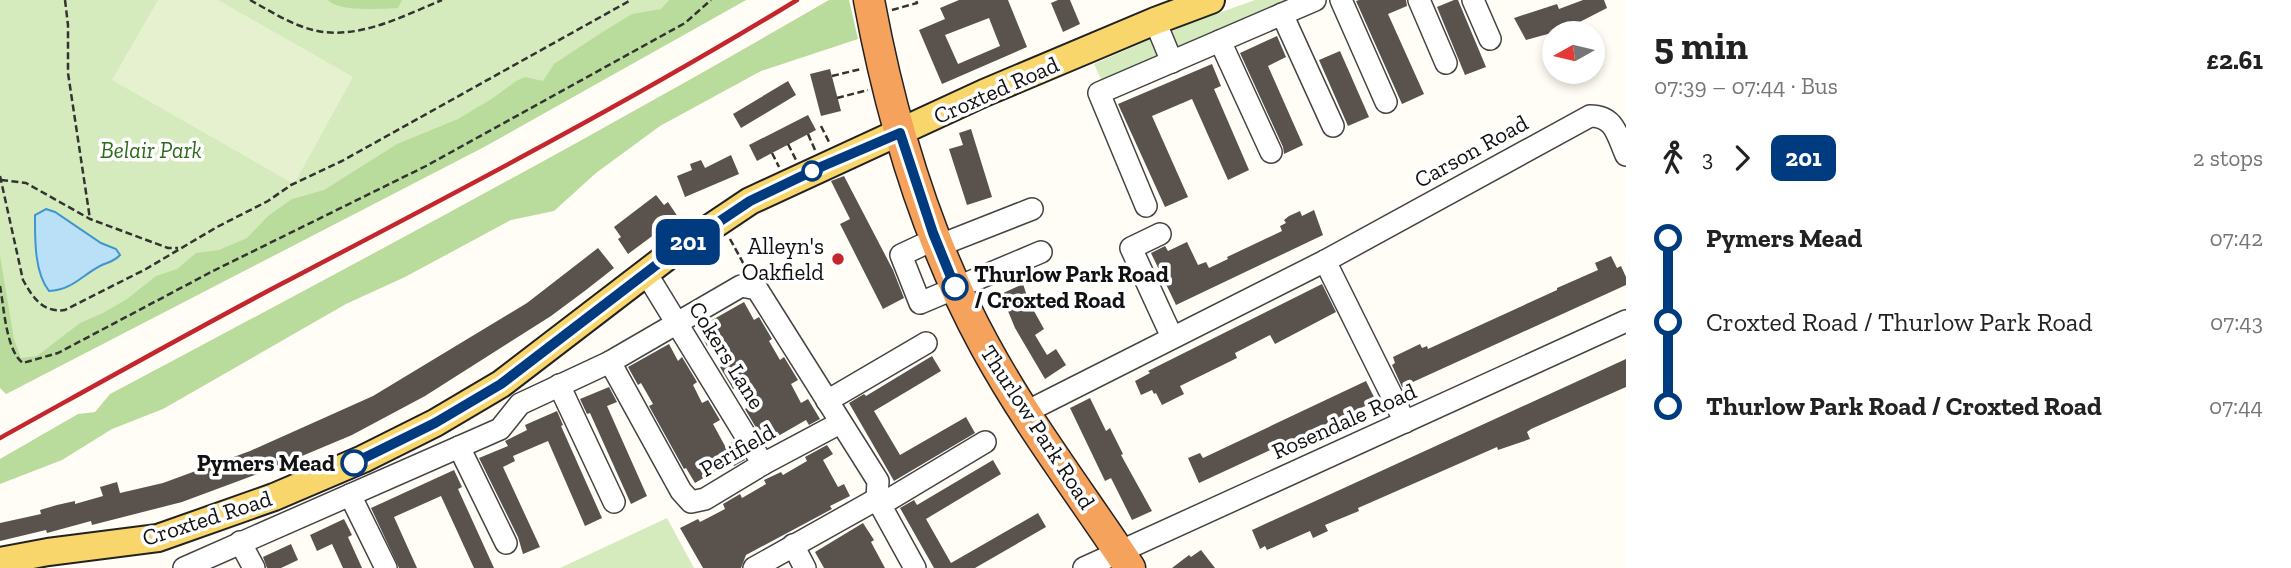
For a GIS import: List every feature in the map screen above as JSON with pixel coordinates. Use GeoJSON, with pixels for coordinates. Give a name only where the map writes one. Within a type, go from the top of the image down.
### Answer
{"type":"FeatureCollection","features":[{"type":"Feature","properties":{"kind":"highway","name":"Thurlow Park Road"},"geometry":{"type":"LineString","coordinates":[[870,8],[900,133],[955,287],[1024,413],[1124,560]]}},
{"type":"Feature","properties":{"kind":"main road","name":"Croxted Road"},"geometry":{"type":"LineString","coordinates":[[0,561],[49,560],[158,538],[274,497],[363,459],[435,423],[501,384],[646,273],[750,201],[984,93],[1212,0]]}},
{"type":"Feature","properties":{"kind":"street"},"geometry":{"type":"LineString","coordinates":[[1146,206],[1099,93],[1315,0]]}},
{"type":"Feature","properties":{"kind":"street"},"geometry":{"type":"LineString","coordinates":[[1341,0],[1386,102]]}},
{"type":"Feature","properties":{"kind":"street"},"geometry":{"type":"LineString","coordinates":[[1419,0],[1446,63]]}},
{"type":"Feature","properties":{"kind":"street"},"geometry":{"type":"LineString","coordinates":[[1473,0],[1490,39]]}},
{"type":"Feature","properties":{"kind":"street"},"geometry":{"type":"LineString","coordinates":[[1282,14],[1333,126]]}},
{"type":"Feature","properties":{"kind":"street"},"geometry":{"type":"LineString","coordinates":[[1155,21],[1172,62]]}},
{"type":"Feature","properties":{"kind":"street"},"geometry":{"type":"LineString","coordinates":[[1220,41],[1271,152]]}},
{"type":"Feature","properties":{"kind":"street","name":"Carson Road"},"geometry":{"type":"LineString","coordinates":[[1024,413],[1325,261],[1590,116],[1601,116],[1611,122],[1626,155]]}},
{"type":"Feature","properties":{"kind":"street"},"geometry":{"type":"LineString","coordinates":[[937,242],[1032,209]]}},
{"type":"Feature","properties":{"kind":"street"},"geometry":{"type":"LineString","coordinates":[[1160,234],[1131,248],[1172,337]]}},
{"type":"Feature","properties":{"kind":"street"},"geometry":{"type":"LineString","coordinates":[[955,287],[1041,252]]}},
{"type":"Feature","properties":{"kind":"street"},"geometry":{"type":"LineString","coordinates":[[1325,261],[1405,422]]}},
{"type":"Feature","properties":{"kind":"street","name":"Cokers Lane"},"geometry":{"type":"LineString","coordinates":[[646,273],[763,464]]}},
{"type":"Feature","properties":{"kind":"street"},"geometry":{"type":"LineString","coordinates":[[184,568],[500,429],[520,404],[610,362],[741,286],[757,289],[878,481],[879,502],[915,568]]}},
{"type":"Feature","properties":{"kind":"street","name":"Rosendale Road"},"geometry":{"type":"LineString","coordinates":[[1084,568],[1124,560],[1405,422],[1626,321]]}},
{"type":"Feature","properties":{"kind":"street"},"geometry":{"type":"LineString","coordinates":[[827,401],[926,343]]}},
{"type":"Feature","properties":{"kind":"street","name":"Perifield"},"geometry":{"type":"LineString","coordinates":[[610,362],[681,491],[691,502],[705,499],[763,464],[840,424]]}},
{"type":"Feature","properties":{"kind":"street"},"geometry":{"type":"LineString","coordinates":[[559,385],[614,502]]}},
{"type":"Feature","properties":{"kind":"street"},"geometry":{"type":"LineString","coordinates":[[754,568],[985,442]]}},
{"type":"Feature","properties":{"kind":"street"},"geometry":{"type":"LineString","coordinates":[[459,447],[506,543]]}},
{"type":"Feature","properties":{"kind":"street"},"geometry":{"type":"LineString","coordinates":[[350,495],[386,568]]}},
{"type":"Feature","properties":{"kind":"street"},"geometry":{"type":"LineString","coordinates":[[240,542],[254,568]]}},
{"type":"Feature","properties":{"kind":"street"},"geometry":{"type":"LineString","coordinates":[[793,545],[805,568]]}},
{"type":"Feature","properties":{"kind":"path"},"geometry":{"type":"LineString","coordinates":[[65,0],[68,73],[90,219]]}},
{"type":"Feature","properties":{"kind":"path"},"geometry":{"type":"LineString","coordinates":[[250,0],[297,24],[330,33],[361,30],[442,0]]}},
{"type":"Feature","properties":{"kind":"path"},"geometry":{"type":"LineString","coordinates":[[181,248],[168,248],[90,219],[26,183],[0,178],[23,280],[31,296],[43,307],[55,311],[75,306],[268,201],[291,185],[342,161],[631,0]]}},
{"type":"Feature","properties":{"kind":"path"},"geometry":{"type":"LineString","coordinates":[[0,286],[11,347],[16,358],[23,363],[58,353],[213,271],[426,166],[685,23],[711,0]]}},
{"type":"Feature","properties":{"kind":"path"},"geometry":{"type":"LineString","coordinates":[[870,8],[917,3],[916,0]]}},
{"type":"Feature","properties":{"kind":"path"},"geometry":{"type":"LineString","coordinates":[[832,76],[885,74]]}},
{"type":"Feature","properties":{"kind":"path"},"geometry":{"type":"LineString","coordinates":[[837,98],[885,74]]}},
{"type":"Feature","properties":{"kind":"path"},"geometry":{"type":"LineString","coordinates":[[719,221],[749,274],[748,287]]}},
{"type":"Feature","properties":{"kind":"green space","name":"Belair Park"},"geometry":{"type":"Polygon","coordinates":[[[0,0],[746,0],[484,147],[6,394],[0,361],[0,0]]]}},
{"type":"Feature","properties":{"kind":"green space"},"geometry":{"type":"Polygon","coordinates":[[[158,0],[218,0],[353,77],[294,184],[112,80],[158,0]]]}},
{"type":"Feature","properties":{"kind":"green space"},"geometry":{"type":"Polygon","coordinates":[[[328,0],[402,0],[398,8],[371,9],[350,8],[328,0]]]}},
{"type":"Feature","properties":{"kind":"green space"},"geometry":{"type":"Polygon","coordinates":[[[669,0],[746,0],[484,147],[6,394],[0,388],[0,256],[14,339],[21,358],[37,356],[80,323],[127,299],[156,276],[177,269],[196,253],[219,250],[247,238],[268,216],[292,199],[324,190],[397,144],[458,119],[516,81],[525,77],[543,81],[554,64],[601,33],[632,14],[661,9],[669,0]]]}},
{"type":"Feature","properties":{"kind":"green space"},"geometry":{"type":"Polygon","coordinates":[[[829,0],[849,0],[858,39],[761,71],[660,126],[596,173],[554,211],[511,220],[405,277],[346,304],[163,409],[112,429],[62,460],[0,484],[0,459],[78,414],[95,412],[110,394],[561,151],[829,0]]]}},
{"type":"Feature","properties":{"kind":"green space"},"geometry":{"type":"Polygon","coordinates":[[[1255,0],[1302,0],[1104,86],[1094,64],[1174,29],[1255,0]]]}},
{"type":"Feature","properties":{"kind":"green space"},"geometry":{"type":"Polygon","coordinates":[[[667,518],[694,568],[560,568],[667,518]]]}},
{"type":"Feature","properties":{"kind":"water"},"geometry":{"type":"Polygon","coordinates":[[[46,209],[55,212],[101,243],[116,249],[120,255],[70,285],[49,291],[40,274],[35,234],[35,215],[46,209]]]}},
{"type":"Feature","properties":{"kind":"building"},"geometry":{"type":"Polygon","coordinates":[[[959,0],[1008,0],[1027,47],[942,84],[919,30],[945,19],[940,8],[959,0]],[[989,18],[945,35],[958,64],[1000,46],[989,18]]]}},
{"type":"Feature","properties":{"kind":"building"},"geometry":{"type":"Polygon","coordinates":[[[1070,0],[1080,24],[1063,32],[1051,3],[1070,0]]]}},
{"type":"Feature","properties":{"kind":"building"},"geometry":{"type":"Polygon","coordinates":[[[1406,0],[1407,6],[1388,14],[1424,94],[1402,104],[1356,1],[1406,0]]]}},
{"type":"Feature","properties":{"kind":"building"},"geometry":{"type":"Polygon","coordinates":[[[1458,0],[1486,67],[1465,75],[1437,7],[1458,0]]]}},
{"type":"Feature","properties":{"kind":"building"},"geometry":{"type":"Polygon","coordinates":[[[1583,0],[1604,0],[1607,8],[1582,21],[1542,21],[1542,36],[1526,40],[1514,18],[1557,4],[1559,9],[1583,0]]]}},
{"type":"Feature","properties":{"kind":"building"},"geometry":{"type":"Polygon","coordinates":[[[1277,36],[1286,57],[1268,66],[1303,145],[1284,154],[1240,53],[1277,36]]]}},
{"type":"Feature","properties":{"kind":"building"},"geometry":{"type":"Polygon","coordinates":[[[1340,51],[1369,117],[1348,126],[1319,60],[1340,51]]]}},
{"type":"Feature","properties":{"kind":"building"},"geometry":{"type":"Polygon","coordinates":[[[1212,64],[1221,86],[1214,89],[1249,170],[1228,180],[1192,99],[1152,116],[1188,197],[1165,207],[1118,104],[1212,64]]]}},
{"type":"Feature","properties":{"kind":"building"},"geometry":{"type":"Polygon","coordinates":[[[830,69],[841,111],[821,116],[810,74],[830,69]]]}},
{"type":"Feature","properties":{"kind":"building"},"geometry":{"type":"Polygon","coordinates":[[[788,81],[796,95],[741,128],[733,114],[788,81]]]}},
{"type":"Feature","properties":{"kind":"building"},"geometry":{"type":"Polygon","coordinates":[[[808,115],[816,130],[757,161],[749,145],[808,115]]]}},
{"type":"Feature","properties":{"kind":"building"},"geometry":{"type":"Polygon","coordinates":[[[971,129],[992,197],[967,205],[949,149],[963,145],[959,133],[971,129]]]}},
{"type":"Feature","properties":{"kind":"building"},"geometry":{"type":"Polygon","coordinates":[[[731,155],[739,174],[685,197],[677,176],[692,170],[690,164],[701,160],[705,168],[731,155]]]}},
{"type":"Feature","properties":{"kind":"building"},"geometry":{"type":"Polygon","coordinates":[[[844,176],[893,270],[904,298],[883,309],[840,224],[850,219],[831,181],[844,176]]]}},
{"type":"Feature","properties":{"kind":"building"},"geometry":{"type":"Polygon","coordinates":[[[656,195],[664,205],[668,202],[678,217],[628,254],[614,227],[656,195]]]}},
{"type":"Feature","properties":{"kind":"building"},"geometry":{"type":"Polygon","coordinates":[[[1314,210],[1323,235],[1176,305],[1151,253],[1165,246],[1168,251],[1187,242],[1198,265],[1206,262],[1209,268],[1282,231],[1280,226],[1286,223],[1284,220],[1289,216],[1300,211],[1302,216],[1314,210]]]}},
{"type":"Feature","properties":{"kind":"building"},"geometry":{"type":"Polygon","coordinates":[[[598,248],[614,268],[586,290],[551,316],[425,396],[352,435],[182,502],[92,525],[91,521],[47,533],[46,530],[0,541],[0,523],[41,514],[40,510],[57,505],[75,501],[75,504],[103,496],[100,487],[117,482],[120,493],[163,483],[250,451],[373,396],[527,303],[598,248]]]}},
{"type":"Feature","properties":{"kind":"building"},"geometry":{"type":"Polygon","coordinates":[[[1611,256],[1617,268],[1621,266],[1626,285],[1402,387],[1392,365],[1395,363],[1393,357],[1420,344],[1422,348],[1427,346],[1428,349],[1557,290],[1598,270],[1595,263],[1611,256]]]}},
{"type":"Feature","properties":{"kind":"building"},"geometry":{"type":"Polygon","coordinates":[[[1023,284],[1029,302],[1044,329],[1035,335],[1047,355],[1056,349],[1066,365],[1045,379],[1015,328],[1001,294],[1023,284]]]}},
{"type":"Feature","properties":{"kind":"building"},"geometry":{"type":"Polygon","coordinates":[[[1322,284],[1336,312],[1275,344],[1270,335],[1235,353],[1237,358],[1180,386],[1184,394],[1162,405],[1152,390],[1141,395],[1135,381],[1150,373],[1148,371],[1322,284]]]}},
{"type":"Feature","properties":{"kind":"building"},"geometry":{"type":"Polygon","coordinates":[[[744,302],[754,320],[759,317],[780,360],[784,357],[798,380],[791,384],[801,403],[808,399],[820,419],[809,425],[806,420],[773,439],[766,427],[758,431],[745,409],[753,404],[740,385],[733,389],[720,367],[727,363],[714,342],[707,346],[698,328],[744,302]]]}},
{"type":"Feature","properties":{"kind":"building"},"geometry":{"type":"Polygon","coordinates":[[[669,344],[678,361],[682,357],[697,382],[693,385],[702,403],[708,400],[720,420],[713,424],[725,446],[734,441],[745,460],[734,466],[731,462],[695,483],[686,468],[684,469],[649,406],[653,404],[641,383],[638,385],[628,367],[669,344]]]}},
{"type":"Feature","properties":{"kind":"building"},"geometry":{"type":"Polygon","coordinates":[[[932,356],[941,371],[874,411],[900,455],[966,417],[975,433],[894,481],[849,403],[864,394],[866,396],[932,356]]]}},
{"type":"Feature","properties":{"kind":"building"},"geometry":{"type":"Polygon","coordinates":[[[1626,359],[1626,387],[1531,429],[1527,432],[1530,439],[1498,450],[1497,447],[1358,508],[1359,511],[1325,525],[1328,531],[1313,538],[1310,531],[1267,550],[1265,546],[1260,549],[1252,530],[1626,359]]]}},
{"type":"Feature","properties":{"kind":"building"},"geometry":{"type":"Polygon","coordinates":[[[1366,381],[1376,401],[1199,483],[1188,458],[1200,453],[1203,458],[1366,381]]]}},
{"type":"Feature","properties":{"kind":"building"},"geometry":{"type":"Polygon","coordinates":[[[609,387],[617,402],[607,406],[647,496],[631,504],[590,413],[587,414],[580,399],[609,387]]]}},
{"type":"Feature","properties":{"kind":"building"},"geometry":{"type":"Polygon","coordinates":[[[1090,398],[1106,431],[1110,428],[1123,454],[1121,455],[1152,511],[1132,520],[1111,478],[1105,481],[1070,408],[1090,398]]]}},
{"type":"Feature","properties":{"kind":"building"},"geometry":{"type":"Polygon","coordinates":[[[557,411],[563,425],[561,426],[602,518],[585,526],[548,441],[513,456],[515,461],[503,467],[540,547],[523,554],[518,537],[479,458],[508,446],[505,441],[527,430],[525,425],[557,411]]]}},
{"type":"Feature","properties":{"kind":"building"},"geometry":{"type":"Polygon","coordinates":[[[827,445],[833,454],[823,460],[838,487],[844,484],[850,496],[830,506],[832,509],[746,555],[741,568],[703,568],[680,528],[698,519],[700,522],[725,509],[723,504],[740,494],[742,498],[766,484],[764,480],[781,472],[783,475],[807,461],[805,457],[827,445]]]}},
{"type":"Feature","properties":{"kind":"building"},"geometry":{"type":"Polygon","coordinates":[[[993,460],[1001,474],[926,519],[951,563],[1038,513],[1046,527],[975,568],[934,568],[900,508],[914,500],[917,505],[993,460]]]}},
{"type":"Feature","properties":{"kind":"building"},"geometry":{"type":"Polygon","coordinates":[[[454,470],[462,487],[458,489],[494,568],[474,568],[441,496],[394,517],[417,568],[399,568],[371,508],[454,470]]]}},
{"type":"Feature","properties":{"kind":"building"},"geometry":{"type":"Polygon","coordinates":[[[344,519],[352,535],[348,537],[362,568],[343,568],[332,544],[317,551],[310,535],[344,519]]]}},
{"type":"Feature","properties":{"kind":"building"},"geometry":{"type":"Polygon","coordinates":[[[863,523],[874,540],[871,542],[885,568],[824,568],[815,552],[863,523]]]}},
{"type":"Feature","properties":{"kind":"building"},"geometry":{"type":"Polygon","coordinates":[[[291,544],[298,560],[281,568],[267,568],[263,557],[291,544]]]}},
{"type":"Feature","properties":{"kind":"building"},"geometry":{"type":"Polygon","coordinates":[[[1201,550],[1215,568],[1172,568],[1189,555],[1191,557],[1201,550]]]}},
{"type":"Feature","properties":{"kind":"railway"},"geometry":{"type":"LineString","coordinates":[[0,438],[212,321],[607,110],[797,0]]}},
{"type":"Feature","properties":{"kind":"bus line","name":"201"},"geometry":{"type":"LineString","coordinates":[[354,463],[435,423],[501,384],[668,256],[750,201],[900,133],[909,166],[955,287]]}},
{"type":"Feature","properties":{"kind":"place","name":"Alleyn's Oakfield"},"geometry":{"type":"Point","coordinates":[838,259]}},
{"type":"Feature","properties":{"kind":"place","name":"Thurlow Park Road / Croxted Road"},"geometry":{"type":"Point","coordinates":[955,287]}},
{"type":"Feature","properties":{"kind":"place","name":"Pymers Mead"},"geometry":{"type":"Point","coordinates":[354,463]}}]}
